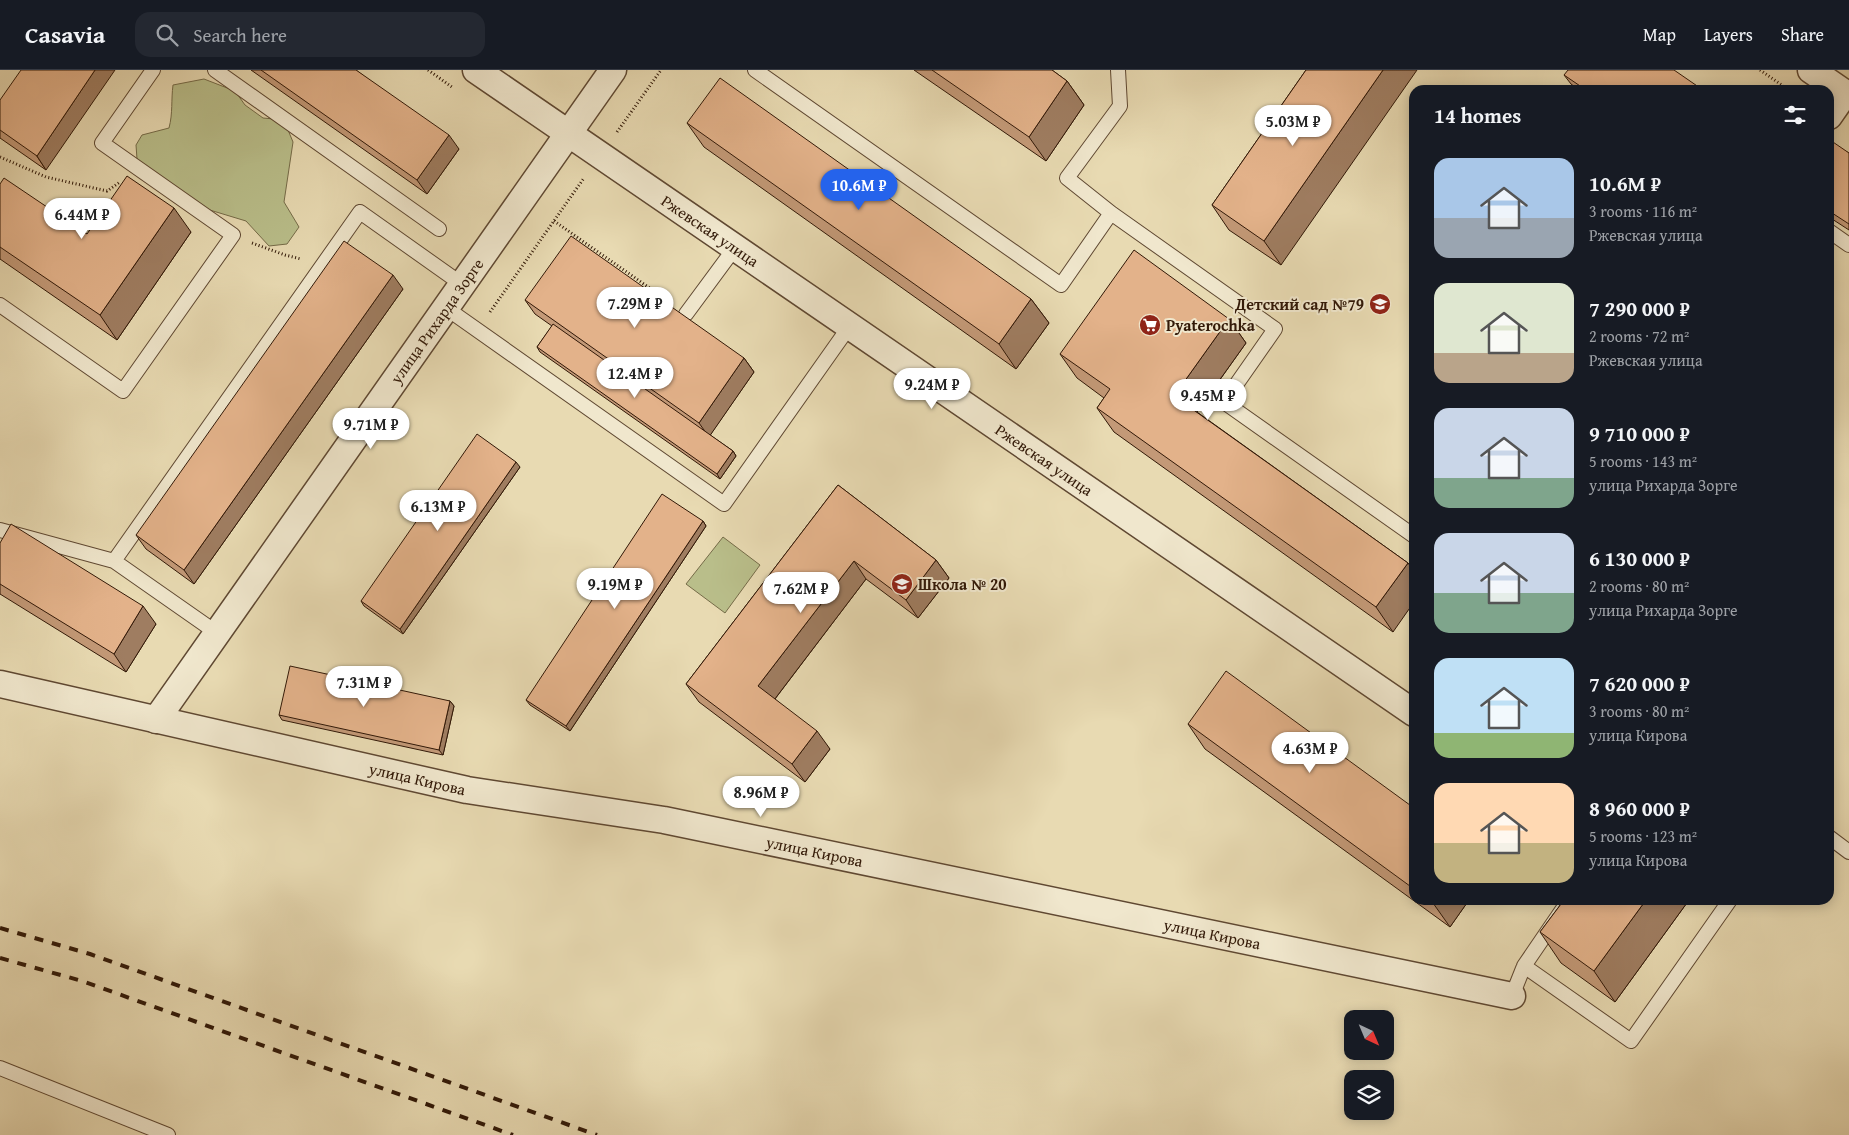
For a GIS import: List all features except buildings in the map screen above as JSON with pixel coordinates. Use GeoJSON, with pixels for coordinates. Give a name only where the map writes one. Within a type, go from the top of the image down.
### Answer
{"type":"FeatureCollection","features":[{"type":"Feature","properties":{"kind":"street","name":"Ржевская улица"},"geometry":{"type":"LineString","coordinates":[[476,70],[734,249],[1409,707]]}},
{"type":"Feature","properties":{"kind":"street","name":"улица Рихарда Зорге"},"geometry":{"type":"LineString","coordinates":[[156,720],[613,70]]}},
{"type":"Feature","properties":{"kind":"street"},"geometry":{"type":"LineString","coordinates":[[1811,70],[1833,85]]}},
{"type":"Feature","properties":{"kind":"street"},"geometry":{"type":"LineString","coordinates":[[1834,86],[1847,95],[1834,110]]}},
{"type":"Feature","properties":{"kind":"street","name":"улица Кирова"},"geometry":{"type":"LineString","coordinates":[[0,684],[467,790],[664,820],[1512,996]]}},
{"type":"Feature","properties":{"kind":"lane"},"geometry":{"type":"LineString","coordinates":[[0,305],[123,391],[233,235],[102,143],[153,70]]}},
{"type":"Feature","properties":{"kind":"lane"},"geometry":{"type":"LineString","coordinates":[[215,70],[439,228]]}},
{"type":"Feature","properties":{"kind":"lane"},"geometry":{"type":"LineString","coordinates":[[755,70],[1061,284],[1111,214]]}},
{"type":"Feature","properties":{"kind":"lane"},"geometry":{"type":"LineString","coordinates":[[1118,70],[1120,106],[1067,178],[1111,214],[1275,329],[1224,402],[1409,532]]}},
{"type":"Feature","properties":{"kind":"lane"},"geometry":{"type":"LineString","coordinates":[[114,561],[360,212],[462,285]]}},
{"type":"Feature","properties":{"kind":"lane"},"geometry":{"type":"LineString","coordinates":[[1834,234],[1849,245]]}},
{"type":"Feature","properties":{"kind":"lane"},"geometry":{"type":"LineString","coordinates":[[686,314],[734,249]]}},
{"type":"Feature","properties":{"kind":"lane"},"geometry":{"type":"LineString","coordinates":[[446,308],[724,504],[849,327]]}},
{"type":"Feature","properties":{"kind":"lane"},"geometry":{"type":"LineString","coordinates":[[0,530],[114,561],[217,633]]}},
{"type":"Feature","properties":{"kind":"lane"},"geometry":{"type":"LineString","coordinates":[[1834,841],[1849,852]]}},
{"type":"Feature","properties":{"kind":"lane"},"geometry":{"type":"LineString","coordinates":[[1512,996],[1524,966],[1566,905]]}},
{"type":"Feature","properties":{"kind":"lane"},"geometry":{"type":"LineString","coordinates":[[1524,966],[1630,1041],[1726,905]]}},
{"type":"Feature","properties":{"kind":"lane"},"geometry":{"type":"LineString","coordinates":[[0,1068],[168,1135]]}},
{"type":"Feature","properties":{"kind":"path"},"geometry":{"type":"LineString","coordinates":[[477,330],[661,70]]}},
{"type":"Feature","properties":{"kind":"path"},"geometry":{"type":"LineString","coordinates":[[1760,70],[1781,85]]}},
{"type":"Feature","properties":{"kind":"path"},"geometry":{"type":"LineString","coordinates":[[0,157],[46,176],[107,191],[138,168]]}},
{"type":"Feature","properties":{"kind":"path"},"geometry":{"type":"LineString","coordinates":[[554,221],[686,314]]}},
{"type":"Feature","properties":{"kind":"path"},"geometry":{"type":"LineString","coordinates":[[233,235],[285,255],[324,263]]}},
{"type":"Feature","properties":{"kind":"green space"},"geometry":{"type":"Polygon","coordinates":[[[204,79],[235,91],[245,105],[263,118],[274,119],[288,130],[293,142],[284,202],[299,227],[287,244],[269,246],[246,221],[190,204],[150,176],[137,159],[136,145],[142,135],[169,128],[173,85],[204,79]]]}},
{"type":"Feature","properties":{"kind":"green space"},"geometry":{"type":"Polygon","coordinates":[[[723,537],[760,565],[725,613],[686,584],[723,537]]]}},
{"type":"Feature","properties":{"kind":"railway"},"geometry":{"type":"LineString","coordinates":[[0,928],[90,954],[597,1135]]}},
{"type":"Feature","properties":{"kind":"railway"},"geometry":{"type":"LineString","coordinates":[[0,958],[82,981],[513,1135]]}},
{"type":"Feature","properties":{"kind":"place","name":"Детский сад №79"},"geometry":{"type":"Point","coordinates":[1380,304]}},
{"type":"Feature","properties":{"kind":"place","name":"Pyaterochka"},"geometry":{"type":"Point","coordinates":[1150,325]}},
{"type":"Feature","properties":{"kind":"place","name":"Школа № 20"},"geometry":{"type":"Point","coordinates":[902,584]}}]}
